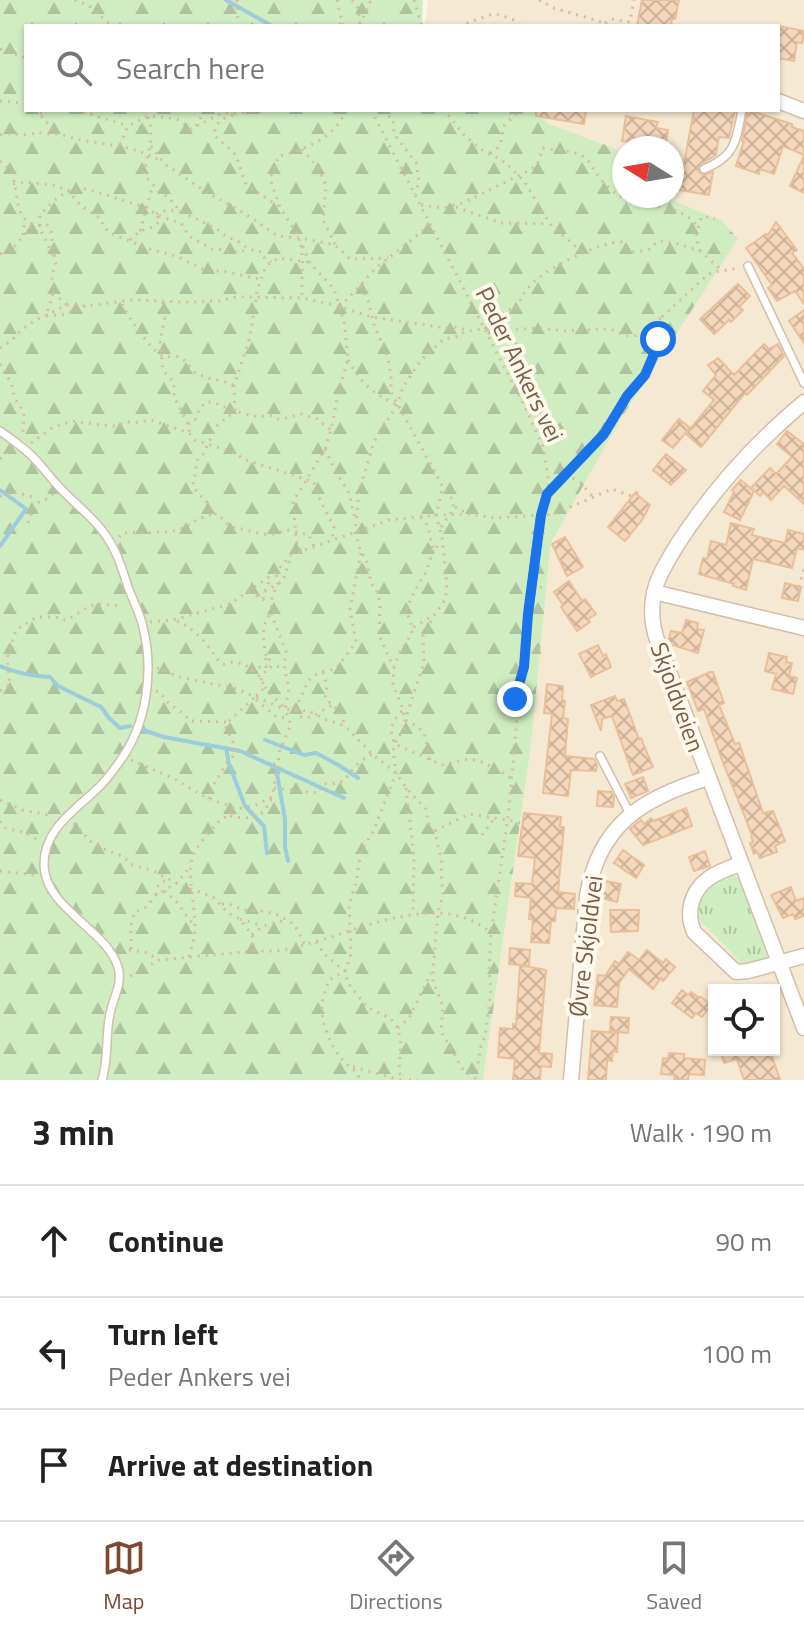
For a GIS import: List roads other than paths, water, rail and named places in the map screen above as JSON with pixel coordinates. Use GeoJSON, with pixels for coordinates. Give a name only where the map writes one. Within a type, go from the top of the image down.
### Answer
{"type":"FeatureCollection","features":[{"type":"Feature","properties":{"kind":"street"},"geometry":{"type":"LineString","coordinates":[[780,102],[804,111]]}},
{"type":"Feature","properties":{"kind":"street","name":"Skjoldveien"},"geometry":{"type":"LineString","coordinates":[[804,402],[776,425],[700,511],[663,568],[652,606],[654,632],[804,1028]]}},
{"type":"Feature","properties":{"kind":"street"},"geometry":{"type":"LineString","coordinates":[[654,592],[804,628]]}},
{"type":"Feature","properties":{"kind":"street","name":"Øvre Skjoldvei"},"geometry":{"type":"LineString","coordinates":[[571,1080],[589,881],[603,849],[618,826],[643,805],[708,778]]}},
{"type":"Feature","properties":{"kind":"street"},"geometry":{"type":"LineString","coordinates":[[740,864],[717,872],[701,884],[692,902],[690,915],[694,932],[736,972],[804,956]]}},
{"type":"Feature","properties":{"kind":"lane"},"geometry":{"type":"LineString","coordinates":[[704,169],[732,151],[742,112]]}},
{"type":"Feature","properties":{"kind":"lane"},"geometry":{"type":"LineString","coordinates":[[748,266],[804,383]]}},
{"type":"Feature","properties":{"kind":"lane"},"geometry":{"type":"LineString","coordinates":[[0,431],[25,448],[60,489],[100,527],[110,542],[142,623],[148,661],[147,688],[138,725],[123,757],[98,788],[61,823],[48,843],[44,866],[53,892],[110,951],[118,967],[120,982],[107,1029],[106,1067],[102,1080]]}},
{"type":"Feature","properties":{"kind":"lane"},"geometry":{"type":"LineString","coordinates":[[600,756],[630,814]]}},
{"type":"Feature","properties":{"kind":"waterway"},"geometry":{"type":"LineString","coordinates":[[226,0],[268,24]]}},
{"type":"Feature","properties":{"kind":"waterway"},"geometry":{"type":"LineString","coordinates":[[0,490],[25,508]]}},
{"type":"Feature","properties":{"kind":"waterway"},"geometry":{"type":"LineString","coordinates":[[0,546],[26,509]]}},
{"type":"Feature","properties":{"kind":"waterway"},"geometry":{"type":"LineString","coordinates":[[0,666],[24,674],[50,677],[58,686],[101,707],[120,728],[130,726]]}},
{"type":"Feature","properties":{"kind":"waterway"},"geometry":{"type":"LineString","coordinates":[[143,730],[240,751],[344,798]]}},
{"type":"Feature","properties":{"kind":"waterway"},"geometry":{"type":"LineString","coordinates":[[265,740],[304,755],[316,753],[358,778]]}},
{"type":"Feature","properties":{"kind":"waterway"},"geometry":{"type":"LineString","coordinates":[[226,748],[245,806],[264,826],[267,853]]}},
{"type":"Feature","properties":{"kind":"waterway"},"geometry":{"type":"LineString","coordinates":[[276,768],[288,861]]}}]}
